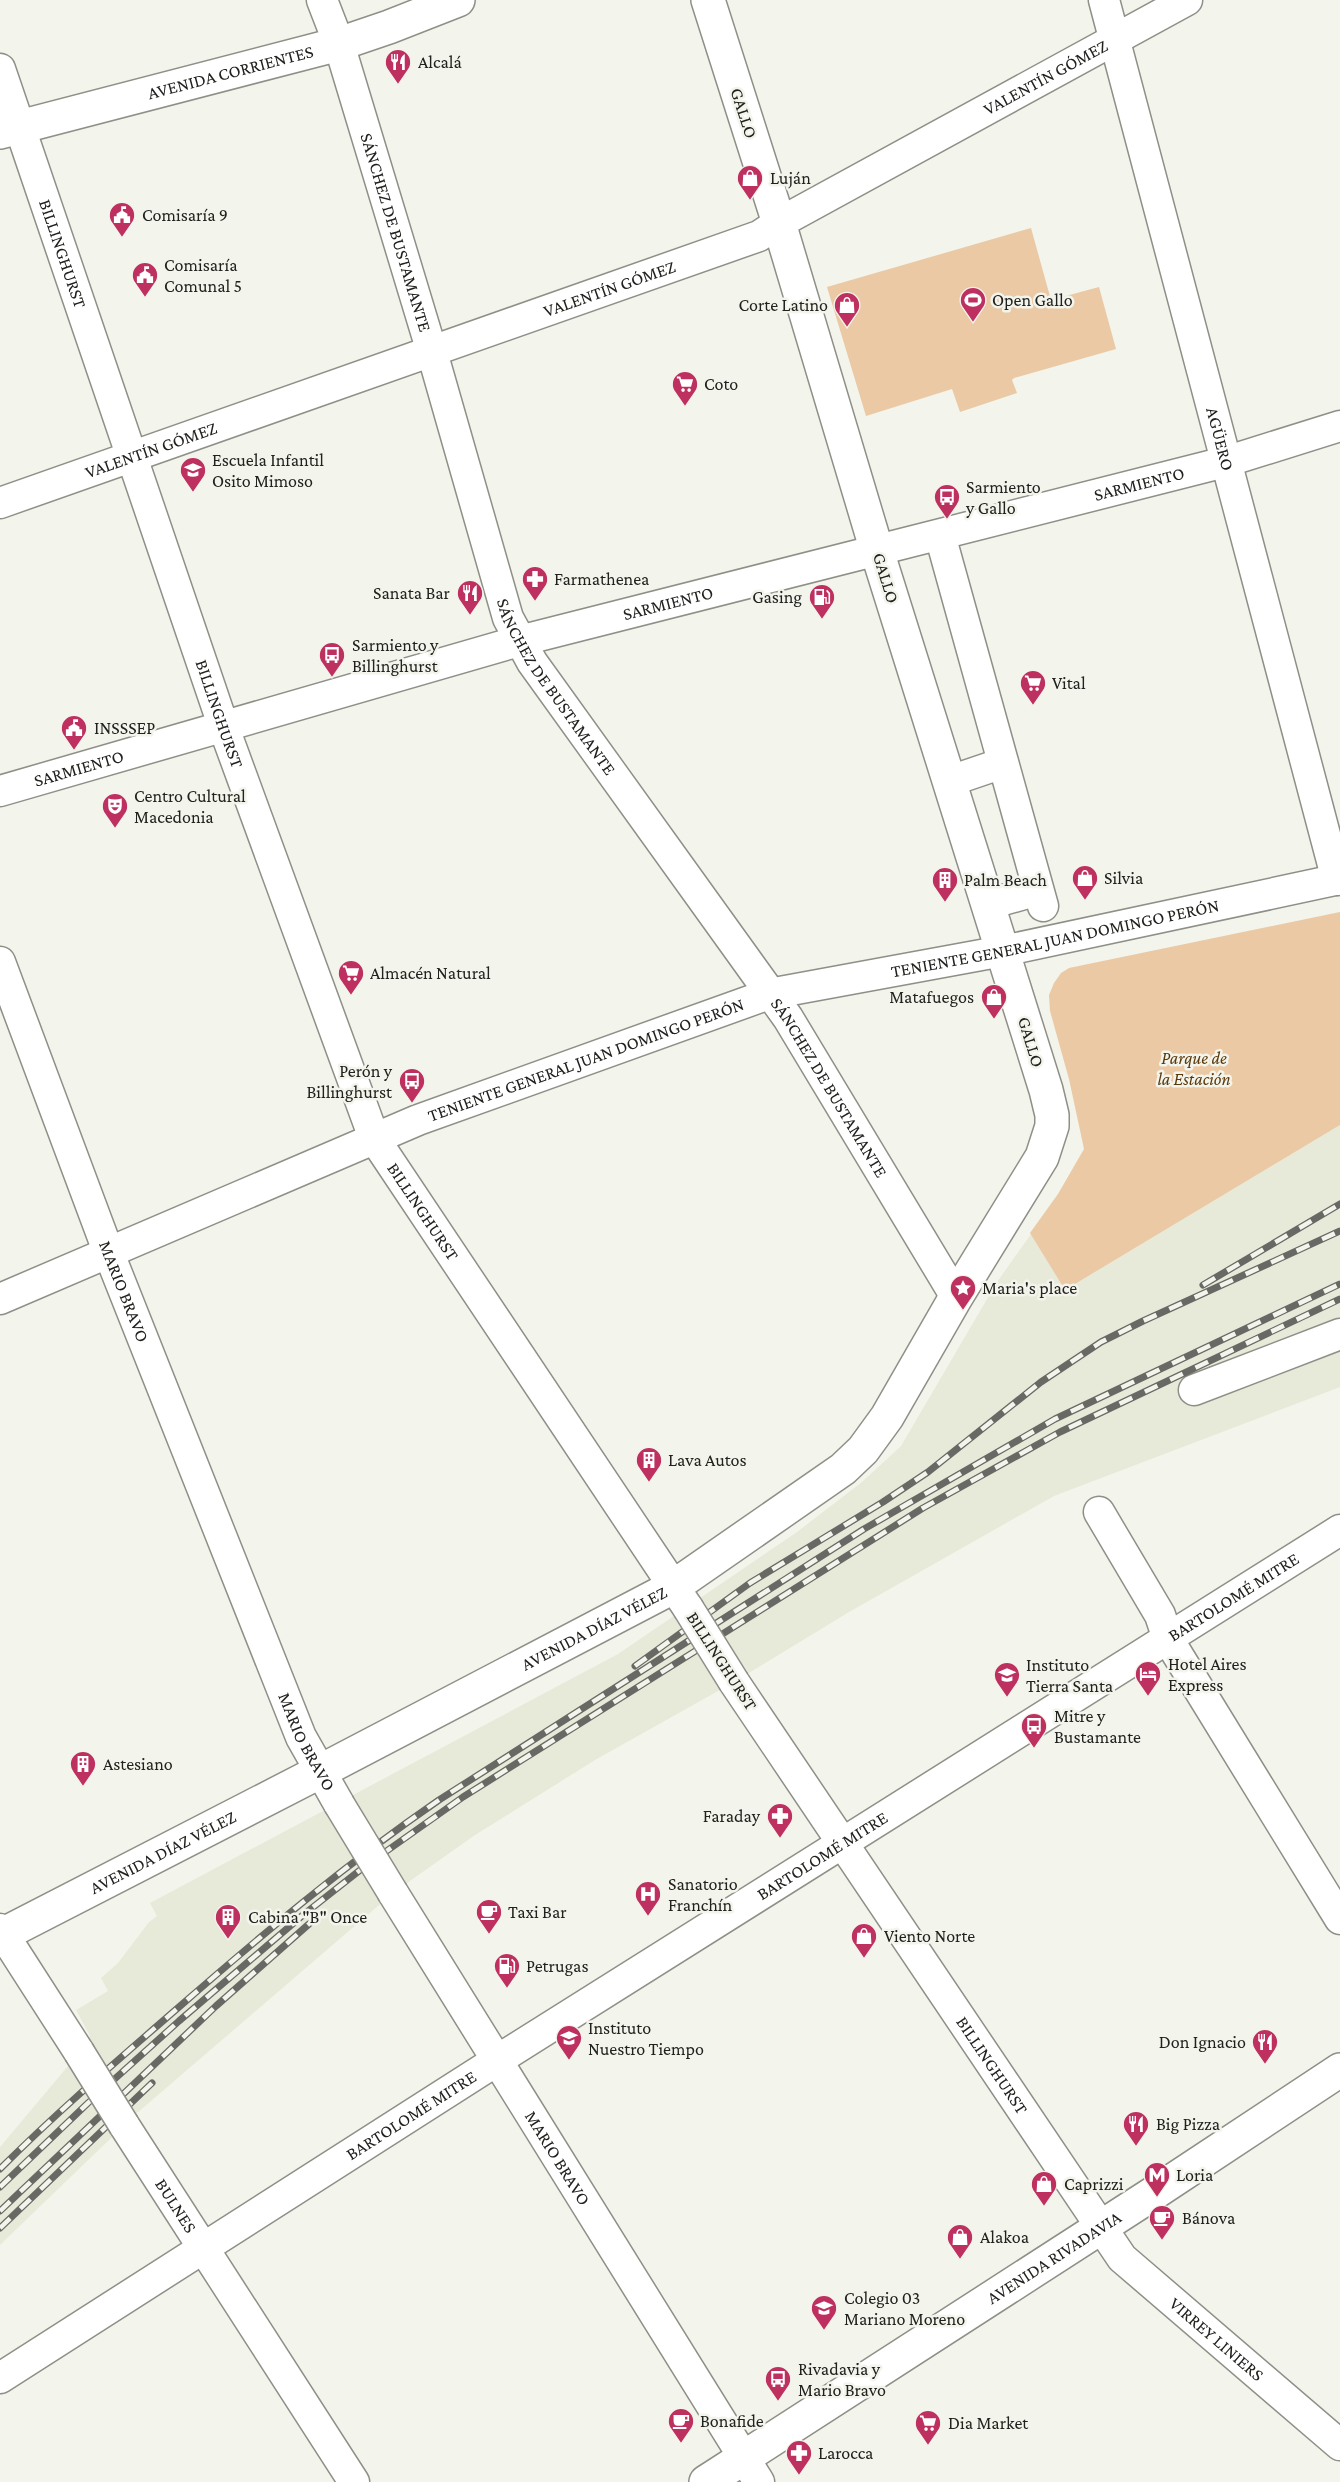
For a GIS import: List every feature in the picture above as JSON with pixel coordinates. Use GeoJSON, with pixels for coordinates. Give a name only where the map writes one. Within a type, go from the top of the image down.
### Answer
{"type":"FeatureCollection","features":[{"type":"Feature","properties":{"kind":"main road","name":"AVENIDA CORRIENTES"},"geometry":{"type":"LineString","coordinates":[[10,130],[339,44],[458,0]]}},
{"type":"Feature","properties":{"kind":"main road","name":"GALLO"},"geometry":{"type":"LineString","coordinates":[[708,0],[779,223],[1052,1115],[1050,1137],[1042,1157]]}},
{"type":"Feature","properties":{"kind":"main road","name":"AVENIDA DÍAZ VÉLEZ"},"geometry":{"type":"LineString","coordinates":[[1,1933],[321,1771],[680,1597],[843,1469],[863,1450],[887,1417],[956,1297],[1042,1157]]}},
{"type":"Feature","properties":{"kind":"main road","name":"AVENIDA RIVADAVIA"},"geometry":{"type":"LineString","coordinates":[[706,2482],[752,2470],[1100,2226],[1340,2070]]}},
{"type":"Feature","properties":{"kind":"street","name":"SÁNCHEZ DE BUSTAMANTE"},"geometry":{"type":"LineString","coordinates":[[322,0],[339,44],[432,352],[508,618],[519,641],[788,1018],[956,1297]]}},
{"type":"Feature","properties":{"kind":"street","name":"AGÜERO"},"geometry":{"type":"LineString","coordinates":[[1104,0],[1338,880]]}},
{"type":"Feature","properties":{"kind":"street","name":"VALENTÍN GÓMEZ"},"geometry":{"type":"LineString","coordinates":[[0,504],[759,237],[779,223],[1187,0]]}},
{"type":"Feature","properties":{"kind":"street","name":"BILLINGHURST"},"geometry":{"type":"LineString","coordinates":[[0,69],[10,130],[133,456],[224,728],[374,1138],[842,1844],[1100,2226]]}},
{"type":"Feature","properties":{"kind":"street","name":"SARMIENTO"},"geometry":{"type":"LineString","coordinates":[[0,791],[519,641],[1225,462],[1340,426]]}},
{"type":"Feature","properties":{"kind":"street"},"geometry":{"type":"LineString","coordinates":[[940,535],[1040,898],[989,904]]}},
{"type":"Feature","properties":{"kind":"street"},"geometry":{"type":"LineString","coordinates":[[950,781],[1003,763]]}},
{"type":"Feature","properties":{"kind":"street","name":"TENIENTE GENERAL JUAN DOMINGO PERÓN"},"geometry":{"type":"LineString","coordinates":[[0,1299],[418,1120],[769,994],[1003,951],[1338,880]]}},
{"type":"Feature","properties":{"kind":"street","name":"MARIO BRAVO"},"geometry":{"type":"LineString","coordinates":[[0,962],[108,1251],[301,1737],[339,1804],[496,2061],[752,2470]]}},
{"type":"Feature","properties":{"kind":"street"},"geometry":{"type":"LineString","coordinates":[[1194,1389],[1340,1334]]}},
{"type":"Feature","properties":{"kind":"street"},"geometry":{"type":"LineString","coordinates":[[1099,1512],[1160,1615],[1168,1639],[1340,1919]]}},
{"type":"Feature","properties":{"kind":"street","name":"BARTOLOMÉ MITRE"},"geometry":{"type":"LineString","coordinates":[[0,2378],[496,2061],[1340,1530]]}},
{"type":"Feature","properties":{"kind":"street","name":"BULNES"},"geometry":{"type":"LineString","coordinates":[[1,1933],[354,2482]]}},
{"type":"Feature","properties":{"kind":"street","name":"VIRREY LINIERS"},"geometry":{"type":"LineString","coordinates":[[1100,2226],[1122,2258],[1340,2445]]}},
{"type":"Feature","properties":{"kind":"shaded area"},"geometry":{"type":"Polygon","coordinates":[[[1340,1125],[1340,1387],[1054,1496],[595,1760],[475,1835],[393,1893],[137,2113],[0,2245],[0,2147],[68,2066],[90,2036],[76,2010],[108,1991],[101,1978],[118,1963],[149,1922],[157,1916],[150,1903],[618,1654],[797,1532],[862,1482],[901,1446],[997,1282],[1031,1234],[1065,1290],[1340,1125]]]}},
{"type":"Feature","properties":{"kind":"green space","name":"Open Gallo"},"geometry":{"type":"Polygon","coordinates":[[[1031,228],[1051,300],[1099,287],[1116,349],[1014,378],[1012,380],[1017,393],[960,412],[952,389],[866,416],[827,287],[1031,228]]]}},
{"type":"Feature","properties":{"kind":"green space","name":"Parque de la Estación"},"geometry":{"type":"Polygon","coordinates":[[[1340,912],[1340,1125],[1065,1290],[1030,1233],[1058,1194],[1084,1149],[1069,1079],[1050,1011],[1049,995],[1061,973],[1069,968],[1340,912]]]}},
{"type":"Feature","properties":{"kind":"railway"},"geometry":{"type":"LineString","coordinates":[[1203,1285],[1340,1204]]}},
{"type":"Feature","properties":{"kind":"railway"},"geometry":{"type":"LineString","coordinates":[[635,1666],[750,1583],[928,1472],[1041,1382],[1101,1342],[1340,1231]]}},
{"type":"Feature","properties":{"kind":"railway"},"geometry":{"type":"LineString","coordinates":[[0,2169],[88,2086],[242,1952],[338,1874],[439,1800],[864,1529],[1055,1419],[1340,1284]]}},
{"type":"Feature","properties":{"kind":"railway"},"geometry":{"type":"LineString","coordinates":[[0,2187],[179,2021],[303,1915],[364,1867],[463,1797],[923,1508],[1060,1432],[1340,1299]]}},
{"type":"Feature","properties":{"kind":"railway"},"geometry":{"type":"LineString","coordinates":[[0,2211],[216,2006],[309,1924]]}},
{"type":"Feature","properties":{"kind":"railway"},"geometry":{"type":"LineString","coordinates":[[0,2228],[152,2083]]}},
{"type":"Feature","properties":{"kind":"place","name":"Alcalá"},"geometry":{"type":"Point","coordinates":[398,85]}},
{"type":"Feature","properties":{"kind":"place","name":"Luján"},"geometry":{"type":"Point","coordinates":[750,201]}},
{"type":"Feature","properties":{"kind":"place","name":"Comisaría 9"},"geometry":{"type":"Point","coordinates":[122,238]}},
{"type":"Feature","properties":{"kind":"place","name":"Comisaría Comunal 5"},"geometry":{"type":"Point","coordinates":[145,298]}},
{"type":"Feature","properties":{"kind":"place","name":"Open Gallo"},"geometry":{"type":"Point","coordinates":[973,323]}},
{"type":"Feature","properties":{"kind":"place","name":"Corte Latino"},"geometry":{"type":"Point","coordinates":[847,328]}},
{"type":"Feature","properties":{"kind":"place","name":"Coto"},"geometry":{"type":"Point","coordinates":[685,407]}},
{"type":"Feature","properties":{"kind":"place","name":"Escuela Infantil Osito Mimoso"},"geometry":{"type":"Point","coordinates":[193,493]}},
{"type":"Feature","properties":{"kind":"place","name":"Sarmiento y Gallo"},"geometry":{"type":"Point","coordinates":[947,520]}},
{"type":"Feature","properties":{"kind":"place","name":"Farmathenea"},"geometry":{"type":"Point","coordinates":[535,602]}},
{"type":"Feature","properties":{"kind":"place","name":"Sanata Bar"},"geometry":{"type":"Point","coordinates":[470,616]}},
{"type":"Feature","properties":{"kind":"place","name":"Gasing"},"geometry":{"type":"Point","coordinates":[822,620]}},
{"type":"Feature","properties":{"kind":"place","name":"Sarmiento y Billinghurst"},"geometry":{"type":"Point","coordinates":[332,678]}},
{"type":"Feature","properties":{"kind":"place","name":"Vital"},"geometry":{"type":"Point","coordinates":[1033,706]}},
{"type":"Feature","properties":{"kind":"place","name":"INSSSEP"},"geometry":{"type":"Point","coordinates":[74,751]}},
{"type":"Feature","properties":{"kind":"place","name":"Centro Cultural Macedonia"},"geometry":{"type":"Point","coordinates":[115,829]}},
{"type":"Feature","properties":{"kind":"place","name":"Silvia"},"geometry":{"type":"Point","coordinates":[1085,901]}},
{"type":"Feature","properties":{"kind":"place","name":"Palm Beach"},"geometry":{"type":"Point","coordinates":[945,903]}},
{"type":"Feature","properties":{"kind":"place","name":"Almacén Natural"},"geometry":{"type":"Point","coordinates":[351,996]}},
{"type":"Feature","properties":{"kind":"place","name":"Matafuegos"},"geometry":{"type":"Point","coordinates":[994,1020]}},
{"type":"Feature","properties":{"kind":"place","name":"Perón y Billinghurst"},"geometry":{"type":"Point","coordinates":[412,1104]}},
{"type":"Feature","properties":{"kind":"place","name":"Maria's place"},"geometry":{"type":"Point","coordinates":[963,1311]}},
{"type":"Feature","properties":{"kind":"place","name":"Lava Autos"},"geometry":{"type":"Point","coordinates":[649,1483]}},
{"type":"Feature","properties":{"kind":"place","name":"Hotel Aires Express"},"geometry":{"type":"Point","coordinates":[1148,1697]}},
{"type":"Feature","properties":{"kind":"place","name":"Instituto Tierra Santa"},"geometry":{"type":"Point","coordinates":[1007,1698]}},
{"type":"Feature","properties":{"kind":"place","name":"Mitre y Bustamante"},"geometry":{"type":"Point","coordinates":[1034,1749]}},
{"type":"Feature","properties":{"kind":"place","name":"Astesiano"},"geometry":{"type":"Point","coordinates":[83,1787]}},
{"type":"Feature","properties":{"kind":"place","name":"Faraday"},"geometry":{"type":"Point","coordinates":[780,1839]}},
{"type":"Feature","properties":{"kind":"place","name":"Sanatorio Franchín"},"geometry":{"type":"Point","coordinates":[648,1917]}},
{"type":"Feature","properties":{"kind":"place","name":"Taxi Bar"},"geometry":{"type":"Point","coordinates":[489,1935]}},
{"type":"Feature","properties":{"kind":"place","name":"Cabina \"B\" Once"},"geometry":{"type":"Point","coordinates":[228,1940]}},
{"type":"Feature","properties":{"kind":"place","name":"Viento Norte"},"geometry":{"type":"Point","coordinates":[864,1959]}},
{"type":"Feature","properties":{"kind":"place","name":"Petrugas"},"geometry":{"type":"Point","coordinates":[507,1989]}},
{"type":"Feature","properties":{"kind":"place","name":"Instituto Nuestro Tiempo"},"geometry":{"type":"Point","coordinates":[569,2061]}},
{"type":"Feature","properties":{"kind":"place","name":"Don Ignacio"},"geometry":{"type":"Point","coordinates":[1265,2065]}},
{"type":"Feature","properties":{"kind":"place","name":"Big Pizza"},"geometry":{"type":"Point","coordinates":[1136,2147]}},
{"type":"Feature","properties":{"kind":"place","name":"Loria"},"geometry":{"type":"Point","coordinates":[1157,2198]}},
{"type":"Feature","properties":{"kind":"place","name":"Caprizzi"},"geometry":{"type":"Point","coordinates":[1044,2207]}},
{"type":"Feature","properties":{"kind":"place","name":"Bánova"},"geometry":{"type":"Point","coordinates":[1162,2241]}},
{"type":"Feature","properties":{"kind":"place","name":"Alakoa"},"geometry":{"type":"Point","coordinates":[960,2260]}},
{"type":"Feature","properties":{"kind":"place","name":"Colegio 03 Mariano Moreno"},"geometry":{"type":"Point","coordinates":[824,2331]}},
{"type":"Feature","properties":{"kind":"place","name":"Rivadavia y Mario Bravo"},"geometry":{"type":"Point","coordinates":[778,2402]}},
{"type":"Feature","properties":{"kind":"place","name":"Bonafide"},"geometry":{"type":"Point","coordinates":[681,2444]}},
{"type":"Feature","properties":{"kind":"place","name":"Dia Market"},"geometry":{"type":"Point","coordinates":[928,2446]}},
{"type":"Feature","properties":{"kind":"place","name":"Larocca"},"geometry":{"type":"Point","coordinates":[799,2476]}}]}
